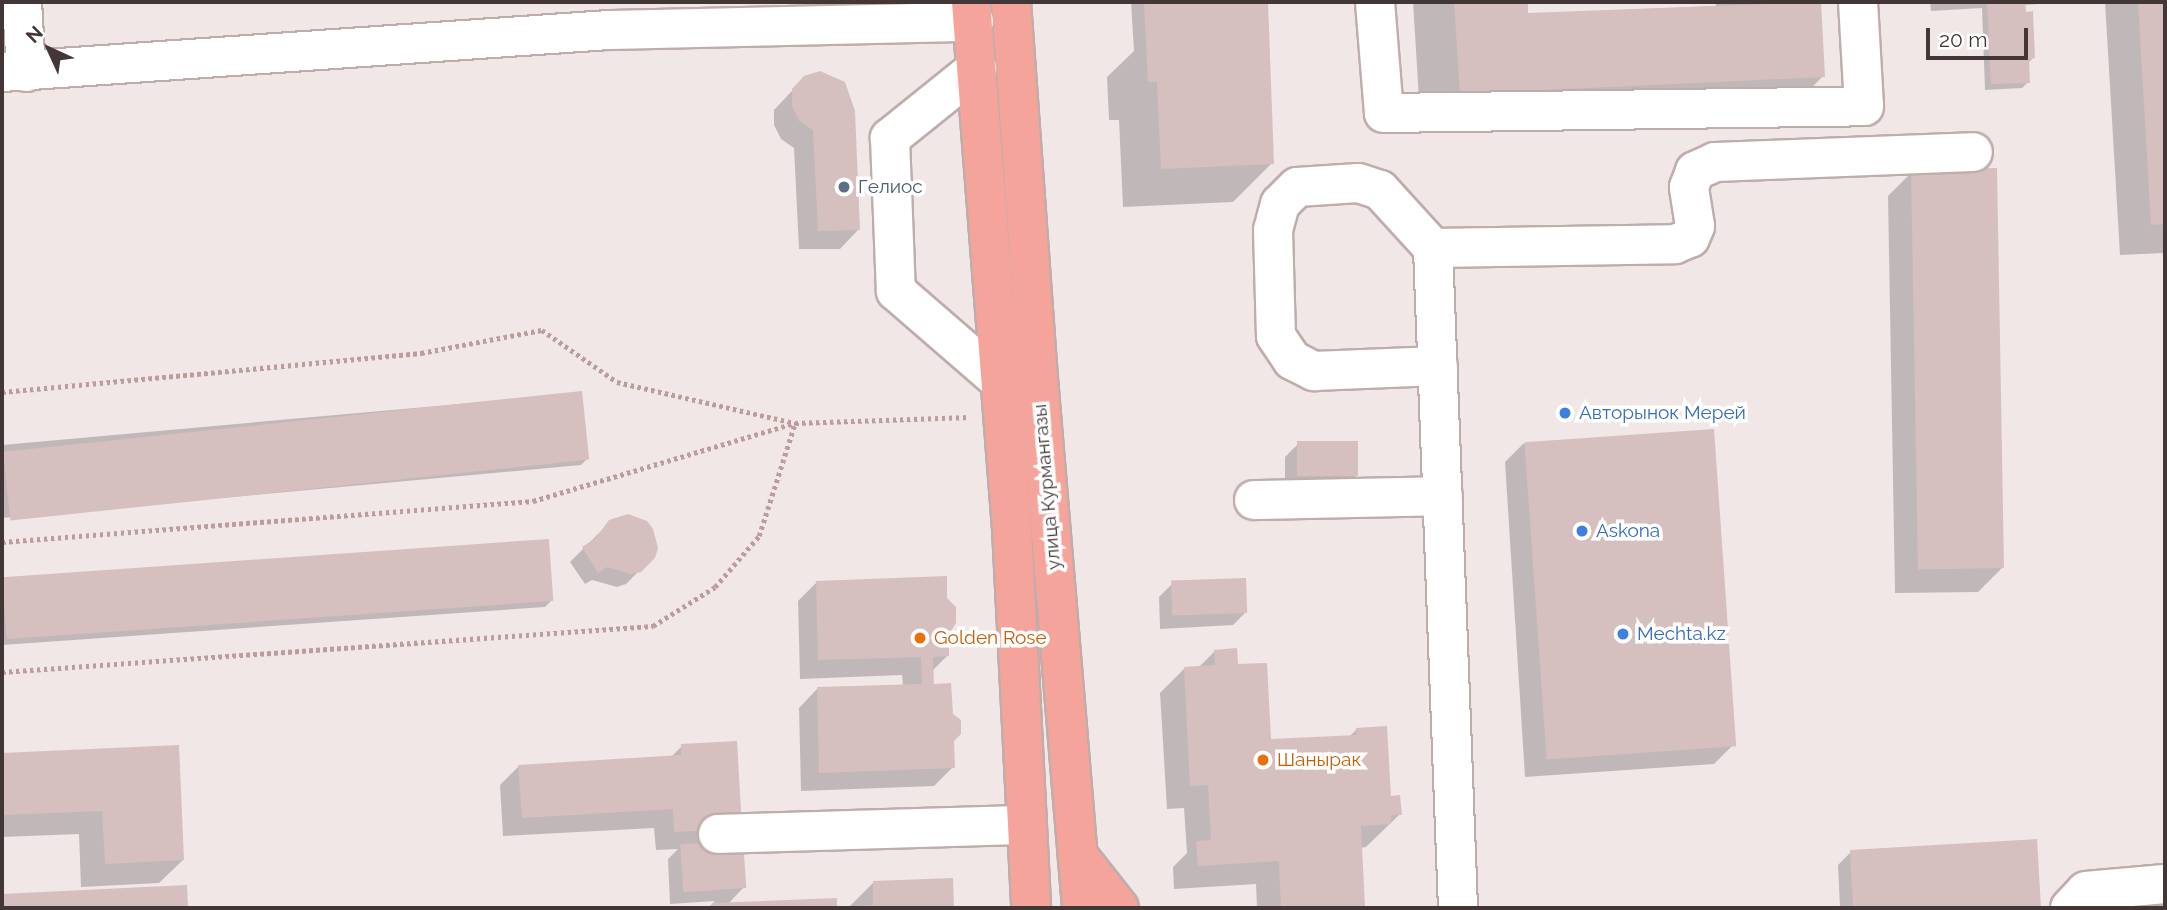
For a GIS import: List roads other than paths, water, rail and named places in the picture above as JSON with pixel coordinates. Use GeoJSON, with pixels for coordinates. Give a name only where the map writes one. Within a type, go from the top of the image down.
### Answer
{"type":"FeatureCollection","features":[{"type":"Feature","properties":{"kind":"main road","name":"улица Курмангазы"},"geometry":{"type":"LineString","coordinates":[[1012,11],[1082,908]]}},
{"type":"Feature","properties":{"kind":"main road","name":"улица Курмангазы"},"geometry":{"type":"LineString","coordinates":[[973,12],[1001,386],[1031,908]]}},
{"type":"Feature","properties":{"kind":"main road"},"geometry":{"type":"LineString","coordinates":[[977,68],[988,77],[998,79],[1016,66]]}},
{"type":"Feature","properties":{"kind":"main road"},"geometry":{"type":"LineString","coordinates":[[1001,386],[1006,351],[1017,348],[1037,358]]}},
{"type":"Feature","properties":{"kind":"main road"},"geometry":{"type":"LineString","coordinates":[[1019,668],[1031,677],[1042,680],[1062,666]]}},
{"type":"Feature","properties":{"kind":"main road"},"geometry":{"type":"LineString","coordinates":[[1078,856],[1119,908]]}},
{"type":"Feature","properties":{"kind":"lane"},"geometry":{"type":"LineString","coordinates":[[22,2],[14,72],[648,15],[973,12]]}},
{"type":"Feature","properties":{"kind":"lane"},"geometry":{"type":"LineString","coordinates":[[1375,2],[1384,113],[1864,106],[1858,2]]}},
{"type":"Feature","properties":{"kind":"lane"},"geometry":{"type":"LineString","coordinates":[[977,68],[890,138],[896,291],[1001,386]]}},
{"type":"Feature","properties":{"kind":"lane"},"geometry":{"type":"LineString","coordinates":[[1433,247],[1675,244],[1690,238],[1695,226],[1689,187],[1695,171],[1715,162],[1973,152]]}},
{"type":"Feature","properties":{"kind":"lane"},"geometry":{"type":"LineString","coordinates":[[1438,366],[1314,371],[1292,360],[1276,336],[1273,230],[1280,204],[1297,187],[1358,183],[1380,190],[1433,247],[1438,366],[1443,496],[1458,908]]}},
{"type":"Feature","properties":{"kind":"lane"},"geometry":{"type":"LineString","coordinates":[[1254,500],[1443,496]]}},
{"type":"Feature","properties":{"kind":"lane"},"geometry":{"type":"LineString","coordinates":[[718,834],[1027,825]]}},
{"type":"Feature","properties":{"kind":"lane"},"geometry":{"type":"LineString","coordinates":[[2070,908],[2086,891],[2165,884]]}},
{"type":"Feature","properties":{"kind":"place","name":"Гелиос"},"geometry":{"type":"Point","coordinates":[844,187]}},
{"type":"Feature","properties":{"kind":"place","name":"Авторынок Мерей"},"geometry":{"type":"Point","coordinates":[1565,413]}},
{"type":"Feature","properties":{"kind":"place","name":"Askona"},"geometry":{"type":"Point","coordinates":[1582,531]}},
{"type":"Feature","properties":{"kind":"place","name":"Mechta.kz"},"geometry":{"type":"Point","coordinates":[1623,634]}},
{"type":"Feature","properties":{"kind":"place","name":"Golden Rose"},"geometry":{"type":"Point","coordinates":[920,638]}},
{"type":"Feature","properties":{"kind":"place","name":"Шанырак"},"geometry":{"type":"Point","coordinates":[1263,760]}}]}
